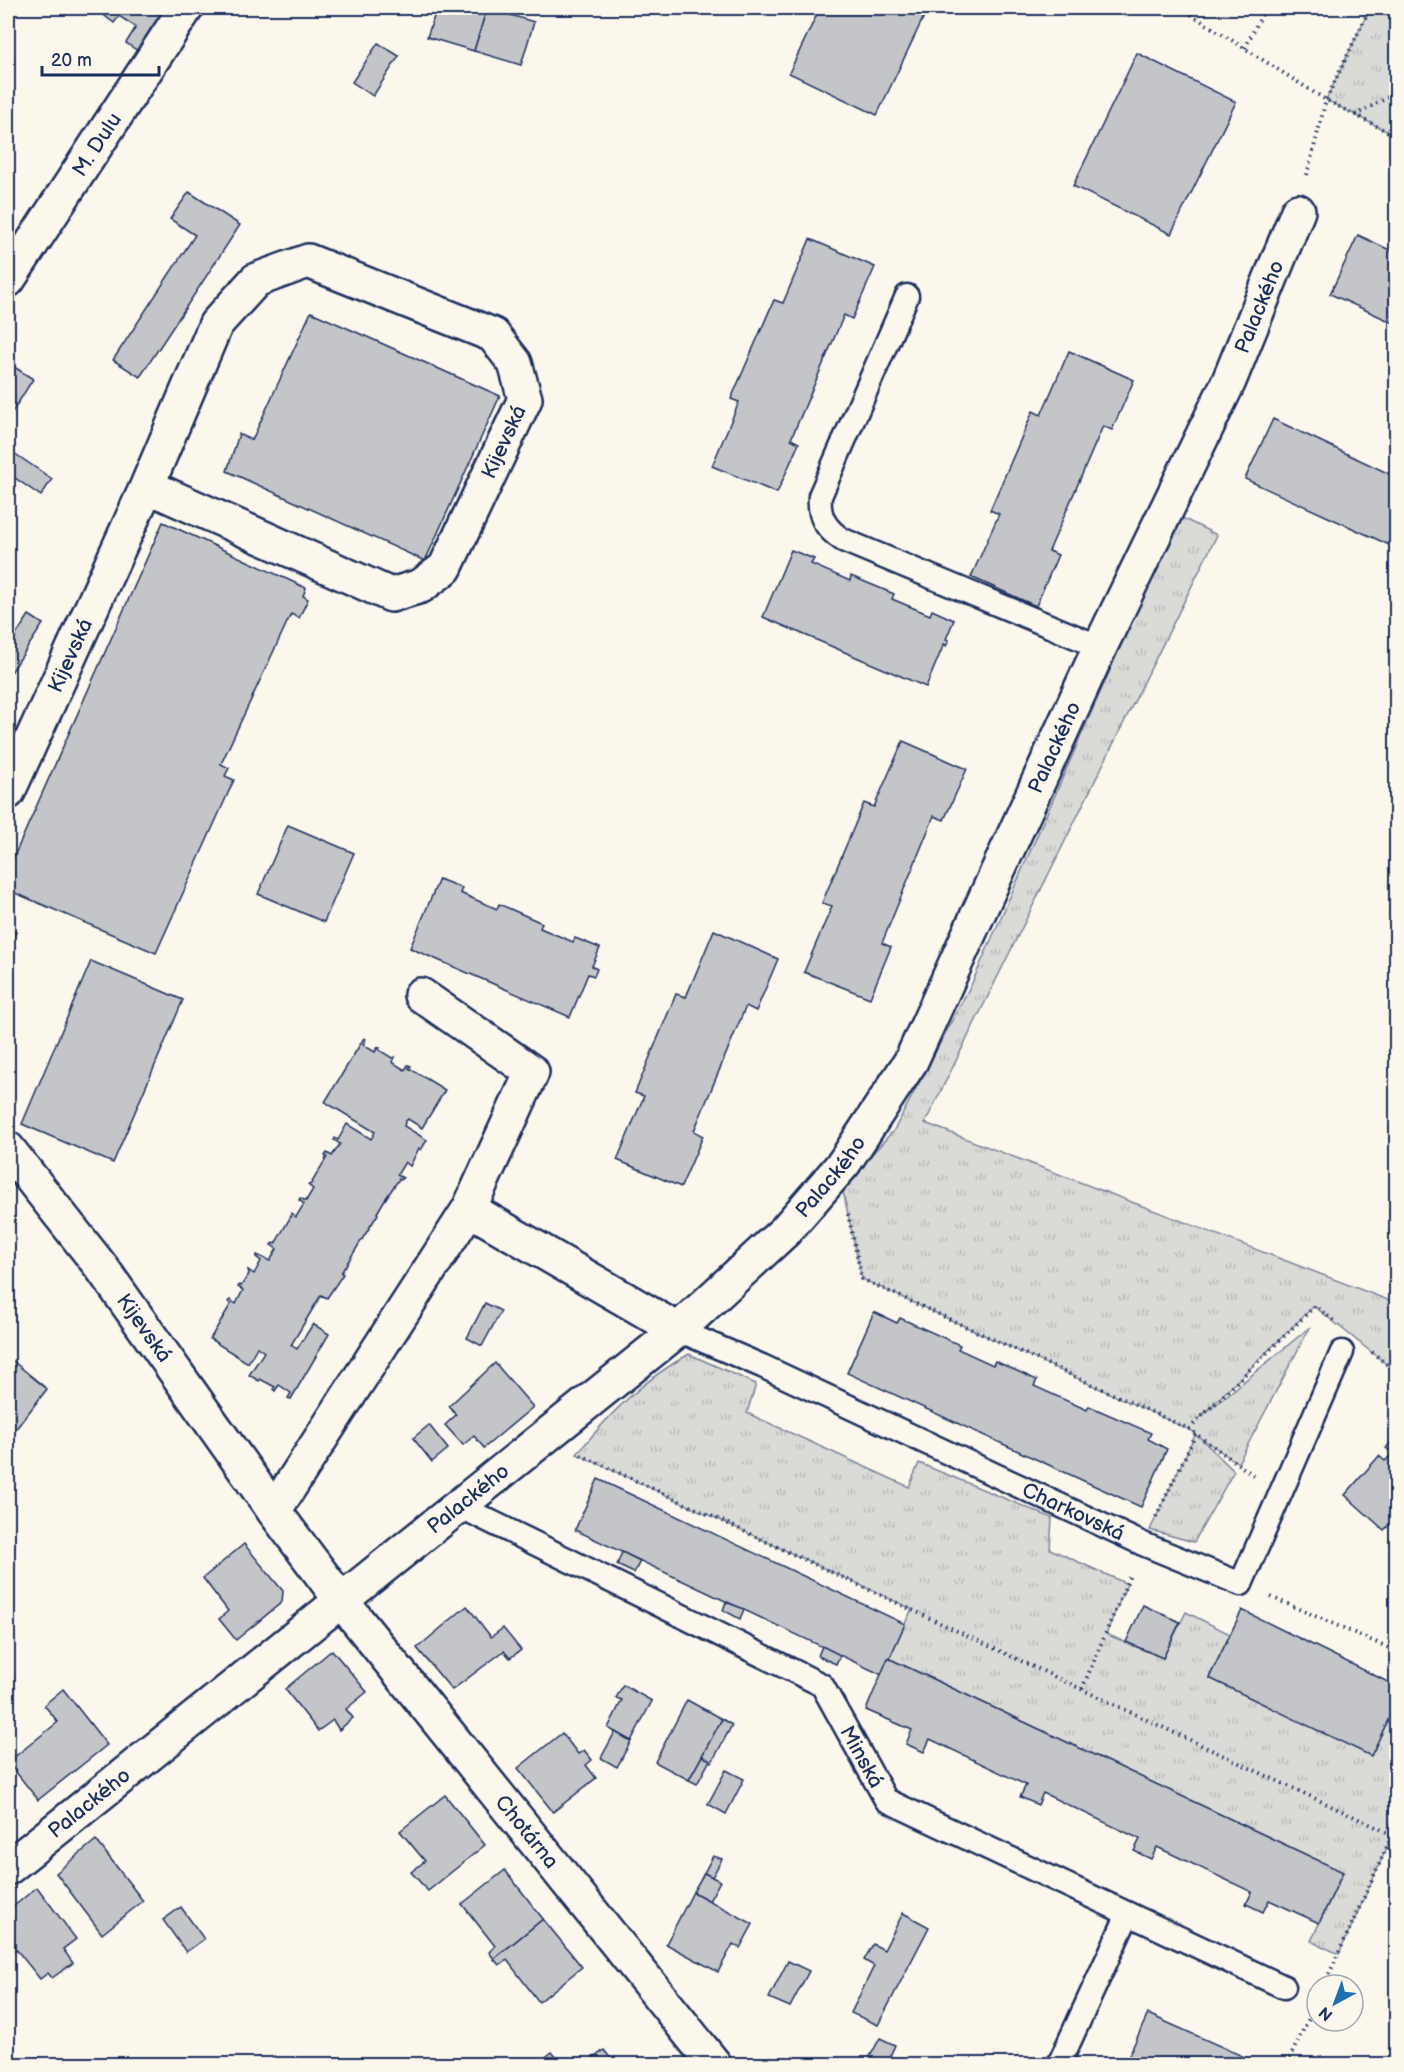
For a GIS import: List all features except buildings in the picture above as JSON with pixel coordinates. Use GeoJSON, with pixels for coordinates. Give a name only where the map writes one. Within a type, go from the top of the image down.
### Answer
{"type":"FeatureCollection","features":[{"type":"Feature","properties":{"kind":"street","name":"M. Dulu"},"geometry":{"type":"LineString","coordinates":[[8,280],[186,8]]}},
{"type":"Feature","properties":{"kind":"street","name":"Palackého"},"geometry":{"type":"LineString","coordinates":[[8,1868],[457,1505],[678,1330],[785,1231],[839,1169],[911,1061],[1100,647],[1229,381],[1298,211]]}},
{"type":"Feature","properties":{"kind":"street","name":"Kijevská"},"geometry":{"type":"LineString","coordinates":[[8,792],[147,486],[216,324],[256,280],[308,261],[493,335],[515,363],[525,399],[446,568],[421,586],[390,595],[147,486]]}},
{"type":"Feature","properties":{"kind":"street"},"geometry":{"type":"LineString","coordinates":[[274,1511],[469,1209],[531,1071],[421,995]]}},
{"type":"Feature","properties":{"kind":"street","name":"Kijevská"},"geometry":{"type":"LineString","coordinates":[[8,1149],[102,1268],[274,1511],[340,1599]]}},
{"type":"Feature","properties":{"kind":"street"},"geometry":{"type":"LineString","coordinates":[[469,1209],[678,1330]]}},
{"type":"Feature","properties":{"kind":"street","name":"Chotárna"},"geometry":{"type":"LineString","coordinates":[[340,1599],[714,2064]]}},
{"type":"Feature","properties":{"kind":"lane"},"geometry":{"type":"LineString","coordinates":[[907,296],[820,496],[819,507],[822,520],[831,532],[843,540],[1100,647]]}},
{"type":"Feature","properties":{"kind":"lane","name":"Charkovská"},"geometry":{"type":"LineString","coordinates":[[678,1330],[762,1366],[1143,1544],[1241,1584]]}},
{"type":"Feature","properties":{"kind":"lane"},"geometry":{"type":"LineString","coordinates":[[1241,1584],[1342,1352]]}},
{"type":"Feature","properties":{"kind":"lane","name":"Minská"},"geometry":{"type":"LineString","coordinates":[[457,1505],[822,1685],[886,1800],[1284,1987]]}},
{"type":"Feature","properties":{"kind":"lane"},"geometry":{"type":"LineString","coordinates":[[1059,2064],[1128,1914]]}},
{"type":"Feature","properties":{"kind":"path"},"geometry":{"type":"LineString","coordinates":[[1181,8],[1326,100],[1396,136]]}},
{"type":"Feature","properties":{"kind":"path"},"geometry":{"type":"LineString","coordinates":[[1245,48],[1265,8]]}},
{"type":"Feature","properties":{"kind":"path"},"geometry":{"type":"LineString","coordinates":[[1353,8],[1367,14]]}},
{"type":"Feature","properties":{"kind":"path"},"geometry":{"type":"LineString","coordinates":[[1298,211],[1326,100],[1370,8]]}},
{"type":"Feature","properties":{"kind":"path"},"geometry":{"type":"LineString","coordinates":[[1354,116],[1396,93]]}},
{"type":"Feature","properties":{"kind":"path"},"geometry":{"type":"LineString","coordinates":[[839,1169],[862,1279],[1189,1429],[1280,1494]]}},
{"type":"Feature","properties":{"kind":"path"},"geometry":{"type":"LineString","coordinates":[[1189,1429],[1315,1306],[1342,1328]]}},
{"type":"Feature","properties":{"kind":"path"},"geometry":{"type":"LineString","coordinates":[[1369,1350],[1396,1372]]}},
{"type":"Feature","properties":{"kind":"path"},"geometry":{"type":"LineString","coordinates":[[1082,1689],[1143,1544],[1196,1434]]}},
{"type":"Feature","properties":{"kind":"path"},"geometry":{"type":"LineString","coordinates":[[544,1436],[567,1449],[1395,1834]]}},
{"type":"Feature","properties":{"kind":"path"},"geometry":{"type":"LineString","coordinates":[[1241,1584],[1396,1651]]}},
{"type":"Feature","properties":{"kind":"path"},"geometry":{"type":"LineString","coordinates":[[1396,1827],[1396,1842]]}},
{"type":"Feature","properties":{"kind":"path"},"geometry":{"type":"LineString","coordinates":[[1330,1973],[1395,1834]]}},
{"type":"Feature","properties":{"kind":"path"},"geometry":{"type":"LineString","coordinates":[[1287,2064],[1305,2026]]}},
{"type":"Feature","properties":{"kind":"path"},"geometry":{"type":"LineString","coordinates":[[1386,2064],[1396,2043]]}},
{"type":"Feature","properties":{"kind":"green space"},"geometry":{"type":"Polygon","coordinates":[[[1370,8],[1396,8],[1396,136],[1326,100],[1370,8]]]}},
{"type":"Feature","properties":{"kind":"green space"},"geometry":{"type":"Polygon","coordinates":[[[1178,516],[1217,535],[925,1123],[1396,1303],[1396,1372],[1314,1306],[1197,1420],[1310,1327],[1238,1463],[1198,1436],[1234,1471],[1194,1542],[1150,1530],[1196,1433],[862,1279],[842,1187],[894,1130],[972,983],[1178,516]]]}},
{"type":"Feature","properties":{"kind":"green space"},"geometry":{"type":"Polygon","coordinates":[[[689,1354],[756,1384],[747,1413],[909,1487],[919,1463],[1052,1518],[1050,1549],[1127,1584],[1106,1634],[1163,1658],[1186,1612],[1230,1634],[1209,1678],[1371,1755],[1396,1703],[1396,1827],[1339,1954],[1311,1941],[1343,1872],[888,1658],[912,1609],[577,1454],[628,1398],[672,1364],[689,1354]]]}}]}
